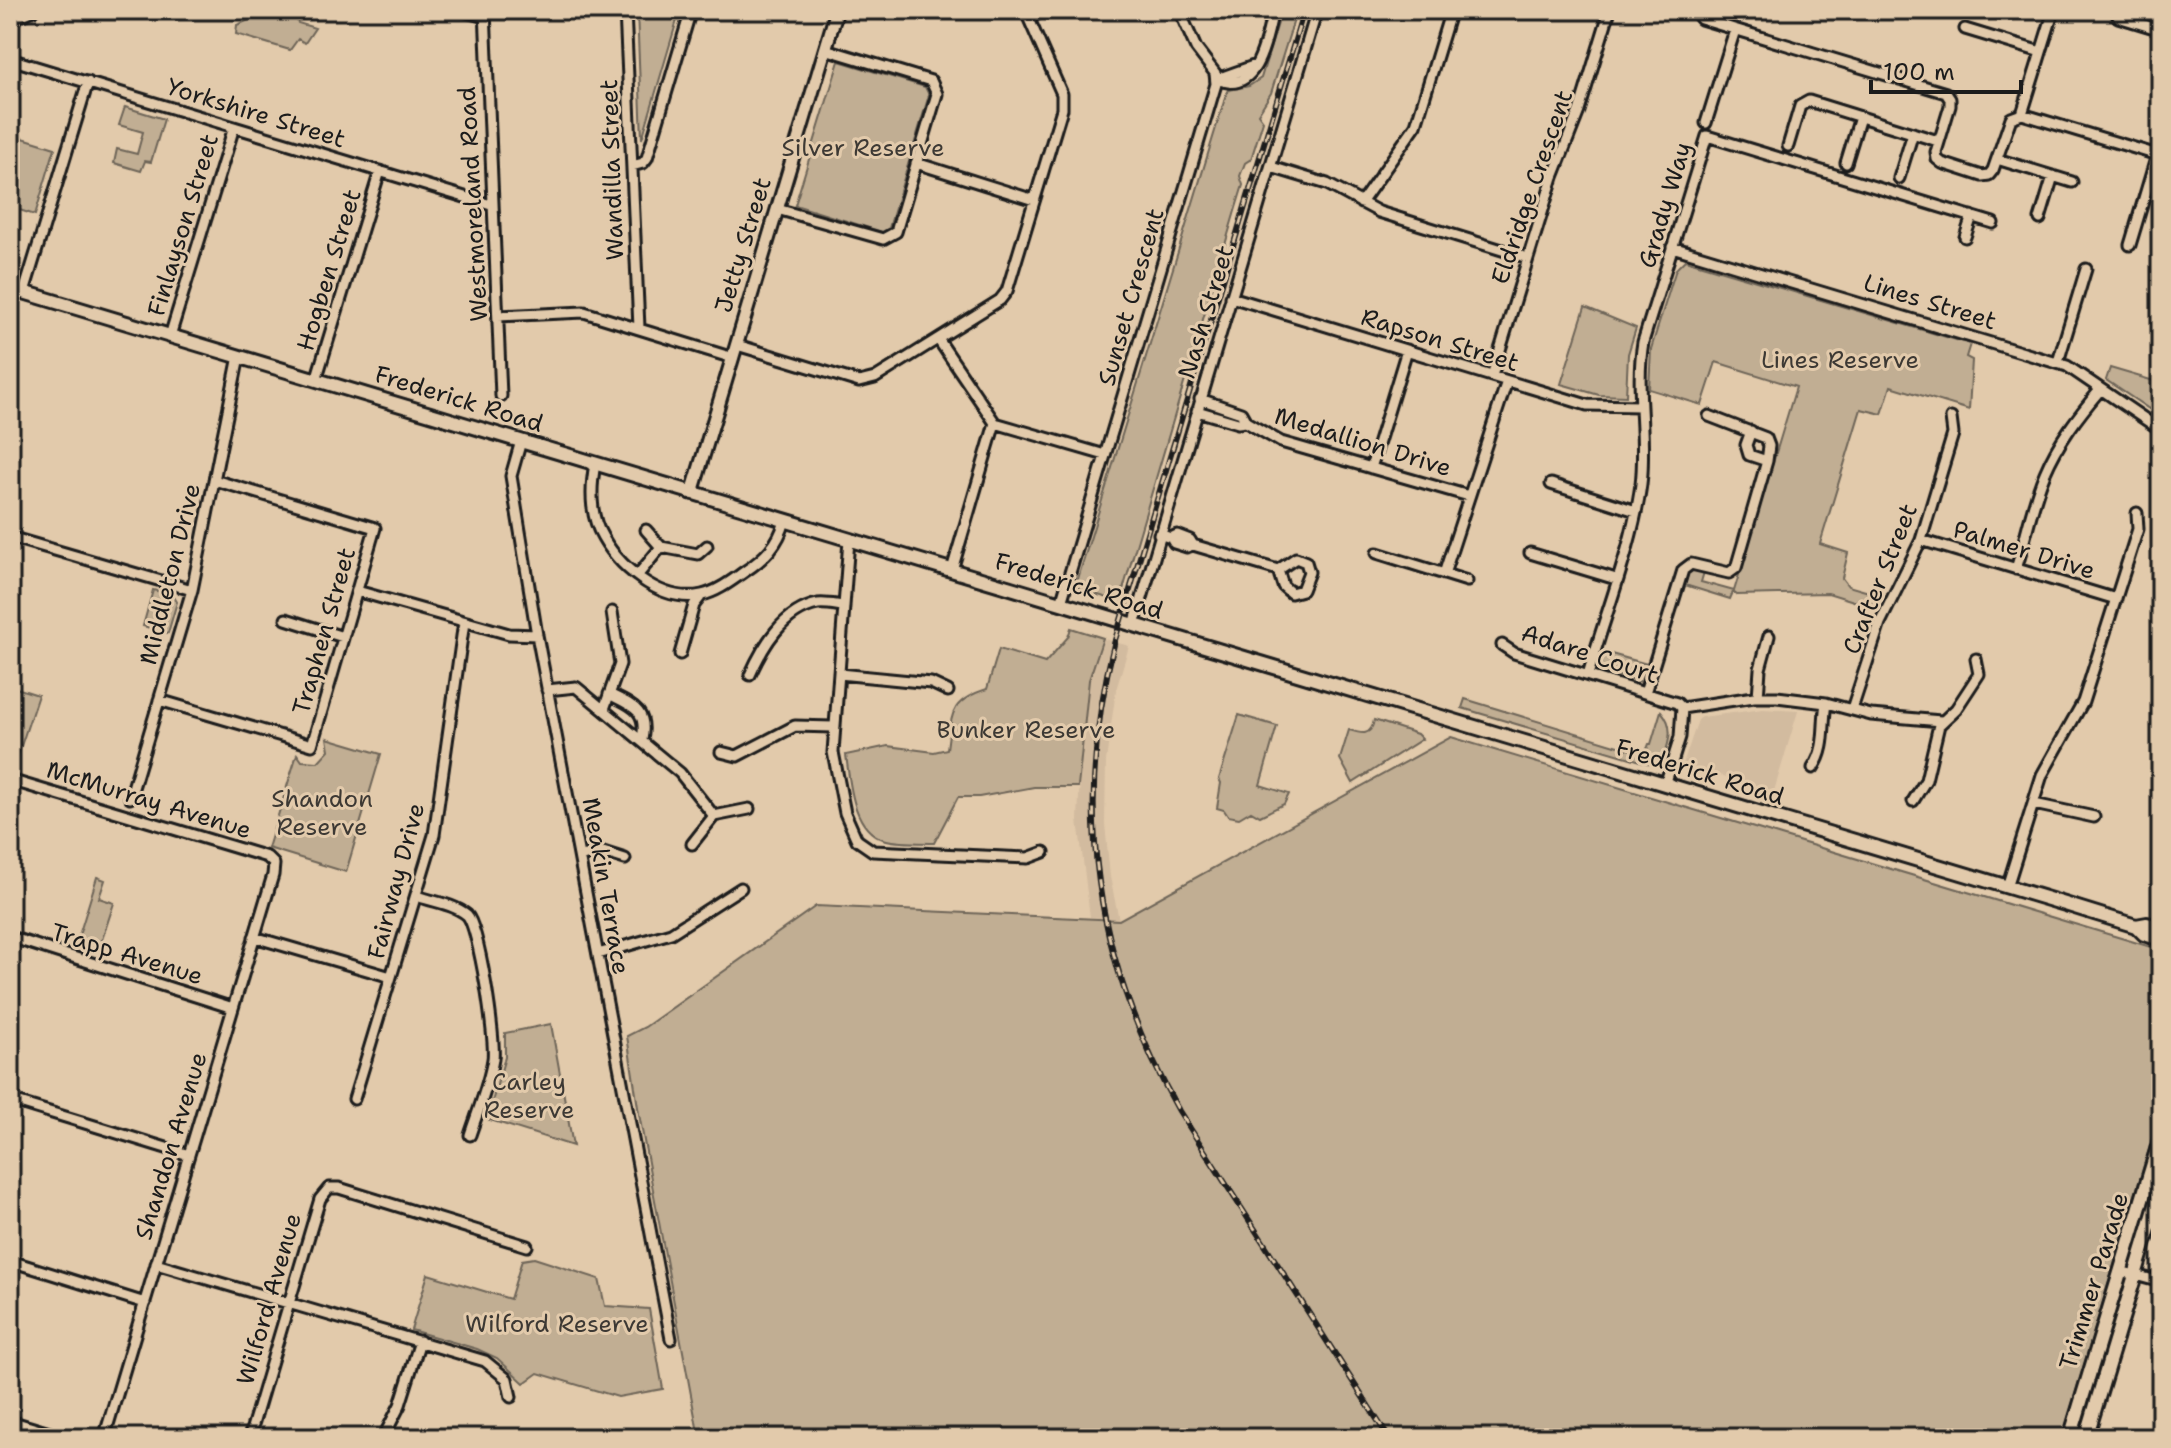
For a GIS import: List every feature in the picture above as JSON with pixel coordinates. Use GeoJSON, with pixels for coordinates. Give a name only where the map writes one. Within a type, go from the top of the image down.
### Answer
{"type":"FeatureCollection","features":[{"type":"Feature","properties":{"kind":"main road","name":"Frederick Road"},"geometry":{"type":"LineString","coordinates":[[10,288],[2136,926],[2147,924],[2161,927]]}},
{"type":"Feature","properties":{"kind":"main road","name":"Frederick Road"},"geometry":{"type":"LineString","coordinates":[[2136,926],[2144,934],[2161,939]]}},
{"type":"Feature","properties":{"kind":"main road","name":"Trimmer Parade"},"geometry":{"type":"LineString","coordinates":[[2070,1438],[2161,1137]]}},
{"type":"Feature","properties":{"kind":"main road","name":"Trimmer Parade"},"geometry":{"type":"LineString","coordinates":[[2086,1438],[2161,1189]]}},
{"type":"Feature","properties":{"kind":"street"},"geometry":{"type":"LineString","coordinates":[[10,20],[34,10]]}},
{"type":"Feature","properties":{"kind":"street"},"geometry":{"type":"LineString","coordinates":[[459,10],[485,14]]}},
{"type":"Feature","properties":{"kind":"street","name":"Wandilla Street"},"geometry":{"type":"LineString","coordinates":[[625,10],[639,328]]}},
{"type":"Feature","properties":{"kind":"street"},"geometry":{"type":"LineString","coordinates":[[632,166],[643,163],[647,158],[691,10]]}},
{"type":"Feature","properties":{"kind":"street","name":"Jetty Street"},"geometry":{"type":"LineString","coordinates":[[692,493],[837,10]]}},
{"type":"Feature","properties":{"kind":"street"},"geometry":{"type":"LineString","coordinates":[[737,345],[859,382],[875,378],[1000,300],[1007,291],[1062,109],[1062,94],[1027,14],[1045,10]]}},
{"type":"Feature","properties":{"kind":"street"},"geometry":{"type":"LineString","coordinates":[[1179,10],[1196,48],[1217,79],[1234,82],[1246,77],[1256,65],[1263,52],[1273,10]]}},
{"type":"Feature","properties":{"kind":"street","name":"Nash Street"},"geometry":{"type":"LineString","coordinates":[[1134,625],[1317,10]]}},
{"type":"Feature","properties":{"kind":"street"},"geometry":{"type":"LineString","coordinates":[[1361,203],[1416,125],[1451,10]]}},
{"type":"Feature","properties":{"kind":"street","name":"Eldridge Crescent"},"geometry":{"type":"LineString","coordinates":[[1492,376],[1553,177],[1579,111],[1610,10]]}},
{"type":"Feature","properties":{"kind":"street"},"geometry":{"type":"LineString","coordinates":[[1694,10],[1701,19],[1946,93],[1950,99],[1938,141],[1937,159],[1982,176],[1989,175],[2011,118],[2022,114],[2159,156],[2130,245]]}},
{"type":"Feature","properties":{"kind":"street"},"geometry":{"type":"LineString","coordinates":[[2022,114],[2054,10]]}},
{"type":"Feature","properties":{"kind":"street","name":"Westmoreland Road"},"geometry":{"type":"LineString","coordinates":[[485,14],[501,396]]}},
{"type":"Feature","properties":{"kind":"street"},"geometry":{"type":"LineString","coordinates":[[2118,17],[2161,30]]}},
{"type":"Feature","properties":{"kind":"street"},"geometry":{"type":"LineString","coordinates":[[1965,29],[2041,52]]}},
{"type":"Feature","properties":{"kind":"street"},"geometry":{"type":"LineString","coordinates":[[1706,123],[1735,30]]}},
{"type":"Feature","properties":{"kind":"street"},"geometry":{"type":"LineString","coordinates":[[777,209],[883,239],[896,232],[937,94],[931,81],[825,49]]}},
{"type":"Feature","properties":{"kind":"street","name":"Yorkshire Street"},"geometry":{"type":"LineString","coordinates":[[10,59],[491,205]]}},
{"type":"Feature","properties":{"kind":"street","name":"Sunset Crescent"},"geometry":{"type":"LineString","coordinates":[[1061,603],[1217,79]]}},
{"type":"Feature","properties":{"kind":"street"},"geometry":{"type":"LineString","coordinates":[[24,292],[88,82]]}},
{"type":"Feature","properties":{"kind":"street"},"geometry":{"type":"LineString","coordinates":[[1788,146],[1800,106],[1809,101],[1938,141]]}},
{"type":"Feature","properties":{"kind":"street"},"geometry":{"type":"LineString","coordinates":[[1846,163],[1860,117]]}},
{"type":"Feature","properties":{"kind":"street","name":"Finlayson Street"},"geometry":{"type":"LineString","coordinates":[[170,336],[234,127]]}},
{"type":"Feature","properties":{"kind":"street"},"geometry":{"type":"LineString","coordinates":[[1899,178],[1913,133]]}},
{"type":"Feature","properties":{"kind":"street","name":"Grady Way"},"geometry":{"type":"LineString","coordinates":[[1588,675],[1636,511],[1642,455],[1639,367],[1643,342],[1707,136],[1993,223]]}},
{"type":"Feature","properties":{"kind":"street"},"geometry":{"type":"LineString","coordinates":[[1997,159],[2072,182]]}},
{"type":"Feature","properties":{"kind":"street"},"geometry":{"type":"LineString","coordinates":[[916,163],[1034,200]]}},
{"type":"Feature","properties":{"kind":"street"},"geometry":{"type":"LineString","coordinates":[[1271,167],[1327,184],[1379,212],[1528,258]]}},
{"type":"Feature","properties":{"kind":"street","name":"Hogben Street"},"geometry":{"type":"LineString","coordinates":[[316,380],[380,171]]}},
{"type":"Feature","properties":{"kind":"street"},"geometry":{"type":"LineString","coordinates":[[2040,219],[2053,176]]}},
{"type":"Feature","properties":{"kind":"street"},"geometry":{"type":"LineString","coordinates":[[1965,237],[1972,216]]}},
{"type":"Feature","properties":{"kind":"street","name":"Lines Street"},"geometry":{"type":"LineString","coordinates":[[1672,247],[2058,362],[2161,430]]}},
{"type":"Feature","properties":{"kind":"street"},"geometry":{"type":"LineString","coordinates":[[2058,362],[2086,269]]}},
{"type":"Feature","properties":{"kind":"street","name":"Rapson Street"},"geometry":{"type":"LineString","coordinates":[[1231,297],[1587,405],[1640,406]]}},
{"type":"Feature","properties":{"kind":"street"},"geometry":{"type":"LineString","coordinates":[[498,316],[584,312],[733,358]]}},
{"type":"Feature","properties":{"kind":"street"},"geometry":{"type":"LineString","coordinates":[[938,339],[995,423],[1105,455]]}},
{"type":"Feature","properties":{"kind":"street"},"geometry":{"type":"LineString","coordinates":[[1371,468],[1407,350]]}},
{"type":"Feature","properties":{"kind":"street","name":"Middleton Drive"},"geometry":{"type":"LineString","coordinates":[[130,798],[192,590],[239,356]]}},
{"type":"Feature","properties":{"kind":"street"},"geometry":{"type":"LineString","coordinates":[[1444,574],[1507,381]]}},
{"type":"Feature","properties":{"kind":"street"},"geometry":{"type":"LineString","coordinates":[[2016,569],[2043,477],[2069,429],[2100,390]]}},
{"type":"Feature","properties":{"kind":"street","name":"Medallion Drive"},"geometry":{"type":"LineString","coordinates":[[1200,399],[1241,413],[1246,422],[1281,442],[1469,496]]}},
{"type":"Feature","properties":{"kind":"street","name":"Medallion Drive"},"geometry":{"type":"LineString","coordinates":[[1197,411],[1238,423],[1246,422]]}},
{"type":"Feature","properties":{"kind":"street"},"geometry":{"type":"LineString","coordinates":[[1645,693],[1683,570],[1691,564],[1729,573],[1736,568],[1767,461],[1768,442],[1751,431],[1709,416]]}},
{"type":"Feature","properties":{"kind":"street","name":"Crafter Street"},"geometry":{"type":"LineString","coordinates":[[1852,709],[1880,623],[1921,540],[1953,434],[1951,418]]}},
{"type":"Feature","properties":{"kind":"street"},"geometry":{"type":"LineString","coordinates":[[952,570],[995,423]]}},
{"type":"Feature","properties":{"kind":"street"},"geometry":{"type":"LineString","coordinates":[[1751,431],[1746,445],[1749,455],[1767,461]]}},
{"type":"Feature","properties":{"kind":"street","name":"Meakin Terrace"},"geometry":{"type":"LineString","coordinates":[[521,441],[511,476],[537,635],[671,1339]]}},
{"type":"Feature","properties":{"kind":"street"},"geometry":{"type":"LineString","coordinates":[[595,464],[592,488],[594,513],[600,531],[637,576],[678,595],[701,596],[720,588],[764,558],[778,541],[785,521]]}},
{"type":"Feature","properties":{"kind":"street","name":"Traphen Street"},"geometry":{"type":"LineString","coordinates":[[159,700],[312,745],[375,528],[214,480]]}},
{"type":"Feature","properties":{"kind":"street"},"geometry":{"type":"LineString","coordinates":[[1551,484],[1636,511]]}},
{"type":"Feature","properties":{"kind":"street"},"geometry":{"type":"LineString","coordinates":[[2007,887],[2042,775],[2083,702],[2138,529],[2137,513]]}},
{"type":"Feature","properties":{"kind":"street"},"geometry":{"type":"LineString","coordinates":[[646,530],[661,547],[698,554],[707,546]]}},
{"type":"Feature","properties":{"kind":"street"},"geometry":{"type":"LineString","coordinates":[[1159,534],[1187,547],[1193,545],[1278,570]]}},
{"type":"Feature","properties":{"kind":"street"},"geometry":{"type":"LineString","coordinates":[[10,537],[192,590]]}},
{"type":"Feature","properties":{"kind":"street"},"geometry":{"type":"LineString","coordinates":[[849,540],[833,752],[845,813],[857,840],[868,850],[1028,858],[1044,852]]}},
{"type":"Feature","properties":{"kind":"street","name":"Palmer Drive"},"geometry":{"type":"LineString","coordinates":[[1921,540],[2116,599]]}},
{"type":"Feature","properties":{"kind":"street"},"geometry":{"type":"LineString","coordinates":[[637,576],[661,547]]}},
{"type":"Feature","properties":{"kind":"street"},"geometry":{"type":"LineString","coordinates":[[1377,553],[1467,581]]}},
{"type":"Feature","properties":{"kind":"street"},"geometry":{"type":"LineString","coordinates":[[1530,553],[1616,579]]}},
{"type":"Feature","properties":{"kind":"street"},"geometry":{"type":"LineString","coordinates":[[357,591],[509,634],[537,635]]}},
{"type":"Feature","properties":{"kind":"street"},"geometry":{"type":"LineString","coordinates":[[680,654],[694,605],[701,596]]}},
{"type":"Feature","properties":{"kind":"street"},"geometry":{"type":"LineString","coordinates":[[750,675],[771,635],[785,623],[819,604],[843,606]]}},
{"type":"Feature","properties":{"kind":"street"},"geometry":{"type":"LineString","coordinates":[[604,709],[620,664],[612,612]]}},
{"type":"Feature","properties":{"kind":"street"},"geometry":{"type":"LineString","coordinates":[[286,619],[343,637]]}},
{"type":"Feature","properties":{"kind":"street","name":"Fairway Drive"},"geometry":{"type":"LineString","coordinates":[[354,1099],[434,835],[464,622]]}},
{"type":"Feature","properties":{"kind":"street"},"geometry":{"type":"LineString","coordinates":[[1758,697],[1760,669],[1769,636]]}},
{"type":"Feature","properties":{"kind":"street","name":"Adare Court"},"geometry":{"type":"LineString","coordinates":[[1502,645],[1514,653],[1677,703],[1682,708],[1680,737],[1665,785]]}},
{"type":"Feature","properties":{"kind":"street"},"geometry":{"type":"LineString","coordinates":[[1913,801],[1926,780],[1941,721],[1956,709],[1979,674],[1976,659]]}},
{"type":"Feature","properties":{"kind":"street"},"geometry":{"type":"LineString","coordinates":[[839,674],[931,683],[948,691]]}},
{"type":"Feature","properties":{"kind":"street"},"geometry":{"type":"LineString","coordinates":[[547,690],[576,687],[680,773],[714,816]]}},
{"type":"Feature","properties":{"kind":"street"},"geometry":{"type":"LineString","coordinates":[[609,694],[638,708],[645,726],[642,740]]}},
{"type":"Feature","properties":{"kind":"street"},"geometry":{"type":"LineString","coordinates":[[1682,708],[1758,697],[1797,698],[1871,715],[1941,721]]}},
{"type":"Feature","properties":{"kind":"street"},"geometry":{"type":"LineString","coordinates":[[1813,768],[1823,750],[1822,723],[1826,703]]}},
{"type":"Feature","properties":{"kind":"street"},"geometry":{"type":"LineString","coordinates":[[721,752],[737,756],[795,726],[833,727]]}},
{"type":"Feature","properties":{"kind":"street","name":"McMurray Avenue"},"geometry":{"type":"LineString","coordinates":[[10,780],[267,857],[274,864]]}},
{"type":"Feature","properties":{"kind":"street"},"geometry":{"type":"LineString","coordinates":[[2034,804],[2094,817]]}},
{"type":"Feature","properties":{"kind":"street"},"geometry":{"type":"LineString","coordinates":[[692,844],[714,816],[749,809]]}},
{"type":"Feature","properties":{"kind":"street"},"geometry":{"type":"LineString","coordinates":[[581,856],[603,852],[625,859]]}},
{"type":"Feature","properties":{"kind":"street","name":"Shandon Avenue"},"geometry":{"type":"LineString","coordinates":[[104,1438],[274,864]]}},
{"type":"Feature","properties":{"kind":"street"},"geometry":{"type":"LineString","coordinates":[[598,954],[671,933],[741,888]]}},
{"type":"Feature","properties":{"kind":"street"},"geometry":{"type":"LineString","coordinates":[[416,896],[459,910],[470,917],[477,935],[493,1038],[493,1058],[470,1135]]}},
{"type":"Feature","properties":{"kind":"street","name":"Trapp Avenue"},"geometry":{"type":"LineString","coordinates":[[10,937],[233,1008]]}},
{"type":"Feature","properties":{"kind":"street"},"geometry":{"type":"LineString","coordinates":[[254,937],[391,977]]}},
{"type":"Feature","properties":{"kind":"street"},"geometry":{"type":"LineString","coordinates":[[10,1100],[189,1155]]}},
{"type":"Feature","properties":{"kind":"street","name":"Wilford Avenue"},"geometry":{"type":"LineString","coordinates":[[249,1438],[320,1199],[329,1188],[339,1188],[527,1246]]}},
{"type":"Feature","properties":{"kind":"street"},"geometry":{"type":"LineString","coordinates":[[17,1263],[145,1303]]}},
{"type":"Feature","properties":{"kind":"street"},"geometry":{"type":"LineString","coordinates":[[156,1264],[485,1361],[507,1379],[511,1397]]}},
{"type":"Feature","properties":{"kind":"street"},"geometry":{"type":"LineString","coordinates":[[2120,1271],[2161,1282]]}},
{"type":"Feature","properties":{"kind":"street"},"geometry":{"type":"LineString","coordinates":[[383,1438],[400,1405],[420,1341]]}},
{"type":"Feature","properties":{"kind":"street"},"geometry":{"type":"LineString","coordinates":[[10,1421],[66,1438]]}},
{"type":"Feature","properties":{"kind":"shaded area"},"geometry":{"type":"Polygon","coordinates":[[[1104,639],[1129,646],[1116,690],[1106,761],[1105,824],[1110,877],[1119,920],[1090,917],[1078,820],[1081,750],[1089,680],[1104,639]]]}},
{"type":"Feature","properties":{"kind":"shaded area"},"geometry":{"type":"Polygon","coordinates":[[[1763,709],[1798,711],[1774,791],[1683,764],[1698,720],[1702,717],[1763,709]]]}},
{"type":"Feature","properties":{"kind":"green space"},"geometry":{"type":"Polygon","coordinates":[[[273,10],[293,10],[298,23],[315,28],[305,43],[298,39],[290,50],[236,34],[237,25],[273,10]]]}},
{"type":"Feature","properties":{"kind":"green space"},"geometry":{"type":"Polygon","coordinates":[[[637,10],[680,10],[642,139],[637,10]]]}},
{"type":"Feature","properties":{"kind":"green space"},"geometry":{"type":"Polygon","coordinates":[[[1282,10],[1297,10],[1271,93],[1258,114],[1263,121],[1251,159],[1245,163],[1240,176],[1243,185],[1120,600],[1117,601],[1079,589],[1077,582],[1226,95],[1229,90],[1249,86],[1261,78],[1282,10]]]}},
{"type":"Feature","properties":{"kind":"green space","name":"Silver Reserve"},"geometry":{"type":"Polygon","coordinates":[[[839,61],[925,87],[929,95],[889,228],[882,232],[795,205],[839,61]]]}},
{"type":"Feature","properties":{"kind":"green space"},"geometry":{"type":"Polygon","coordinates":[[[125,107],[164,119],[151,162],[145,161],[141,171],[114,163],[117,149],[137,154],[143,132],[119,125],[125,107]]]}},
{"type":"Feature","properties":{"kind":"green space"},"geometry":{"type":"Polygon","coordinates":[[[10,134],[55,148],[35,215],[10,207],[10,134]]]}},
{"type":"Feature","properties":{"kind":"green space","name":"Lines Reserve"},"geometry":{"type":"Polygon","coordinates":[[[1685,260],[1970,344],[1966,357],[1972,360],[1969,410],[1891,386],[1882,414],[1861,409],[1820,544],[1848,553],[1842,578],[1848,586],[1879,595],[1873,607],[1828,593],[1737,595],[1733,592],[1730,599],[1685,585],[1689,571],[1693,569],[1704,572],[1701,582],[1734,591],[1796,387],[1716,362],[1702,405],[1649,389],[1651,349],[1676,269],[1685,260]]]}},
{"type":"Feature","properties":{"kind":"green space"},"geometry":{"type":"Polygon","coordinates":[[[1585,307],[1636,328],[1628,354],[1626,396],[1599,395],[1561,384],[1585,307]]]}},
{"type":"Feature","properties":{"kind":"green space"},"geometry":{"type":"Polygon","coordinates":[[[2110,368],[2161,383],[2161,417],[2106,380],[2110,368]]]}},
{"type":"Feature","properties":{"kind":"green space"},"geometry":{"type":"Polygon","coordinates":[[[153,590],[173,595],[177,602],[168,633],[143,626],[153,590]]]}},
{"type":"Feature","properties":{"kind":"green space","name":"Bunker Reserve"},"geometry":{"type":"Polygon","coordinates":[[[1071,628],[1103,638],[1089,680],[1078,787],[1034,787],[979,797],[958,797],[934,843],[895,842],[873,834],[854,803],[846,755],[888,746],[934,752],[947,749],[955,710],[965,699],[987,689],[999,649],[1045,663],[1068,637],[1071,628]]]}},
{"type":"Feature","properties":{"kind":"green space"},"geometry":{"type":"Polygon","coordinates":[[[1604,652],[1647,664],[1641,682],[1600,670],[1604,652]]]}},
{"type":"Feature","properties":{"kind":"green space"},"geometry":{"type":"Polygon","coordinates":[[[10,686],[38,695],[14,767],[10,766],[10,686]]]}},
{"type":"Feature","properties":{"kind":"green space"},"geometry":{"type":"Polygon","coordinates":[[[1465,699],[1645,754],[1661,711],[1669,724],[1668,745],[1661,767],[1462,708],[1465,699]]]}},
{"type":"Feature","properties":{"kind":"green space"},"geometry":{"type":"Polygon","coordinates":[[[1239,715],[1277,726],[1260,785],[1289,794],[1284,804],[1260,816],[1251,811],[1239,818],[1228,816],[1224,810],[1217,808],[1219,779],[1239,715]]]}},
{"type":"Feature","properties":{"kind":"green space"},"geometry":{"type":"Polygon","coordinates":[[[1374,720],[1417,734],[1422,739],[1353,783],[1340,759],[1349,730],[1368,732],[1374,720]]]}},
{"type":"Feature","properties":{"kind":"green space"},"geometry":{"type":"Polygon","coordinates":[[[1451,737],[2161,950],[2161,1109],[2062,1438],[699,1438],[627,1036],[645,1027],[816,906],[1119,920],[1451,737]]]}},
{"type":"Feature","properties":{"kind":"green space","name":"Shandon Reserve"},"geometry":{"type":"Polygon","coordinates":[[[327,738],[381,754],[346,872],[268,848],[297,754],[302,761],[318,762],[329,750],[327,738]]]}},
{"type":"Feature","properties":{"kind":"green space"},"geometry":{"type":"Polygon","coordinates":[[[97,877],[105,880],[99,898],[114,903],[99,949],[77,942],[97,877]]]}},
{"type":"Feature","properties":{"kind":"green space","name":"Carley Reserve"},"geometry":{"type":"Polygon","coordinates":[[[551,1024],[573,1146],[487,1119],[505,1057],[505,1033],[551,1024]]]}},
{"type":"Feature","properties":{"kind":"green space","name":"Wilford Reserve"},"geometry":{"type":"Polygon","coordinates":[[[534,1258],[599,1279],[605,1306],[649,1309],[663,1389],[618,1397],[538,1373],[524,1383],[497,1358],[411,1330],[428,1274],[510,1299],[522,1260],[534,1258]]]}},
{"type":"Feature","properties":{"kind":"railway"},"geometry":{"type":"LineString","coordinates":[[1304,10],[1115,640],[1102,703],[1095,764],[1094,823],[1099,882],[1110,940],[1127,997],[1150,1054],[1179,1111],[1389,1438]]}}]}
